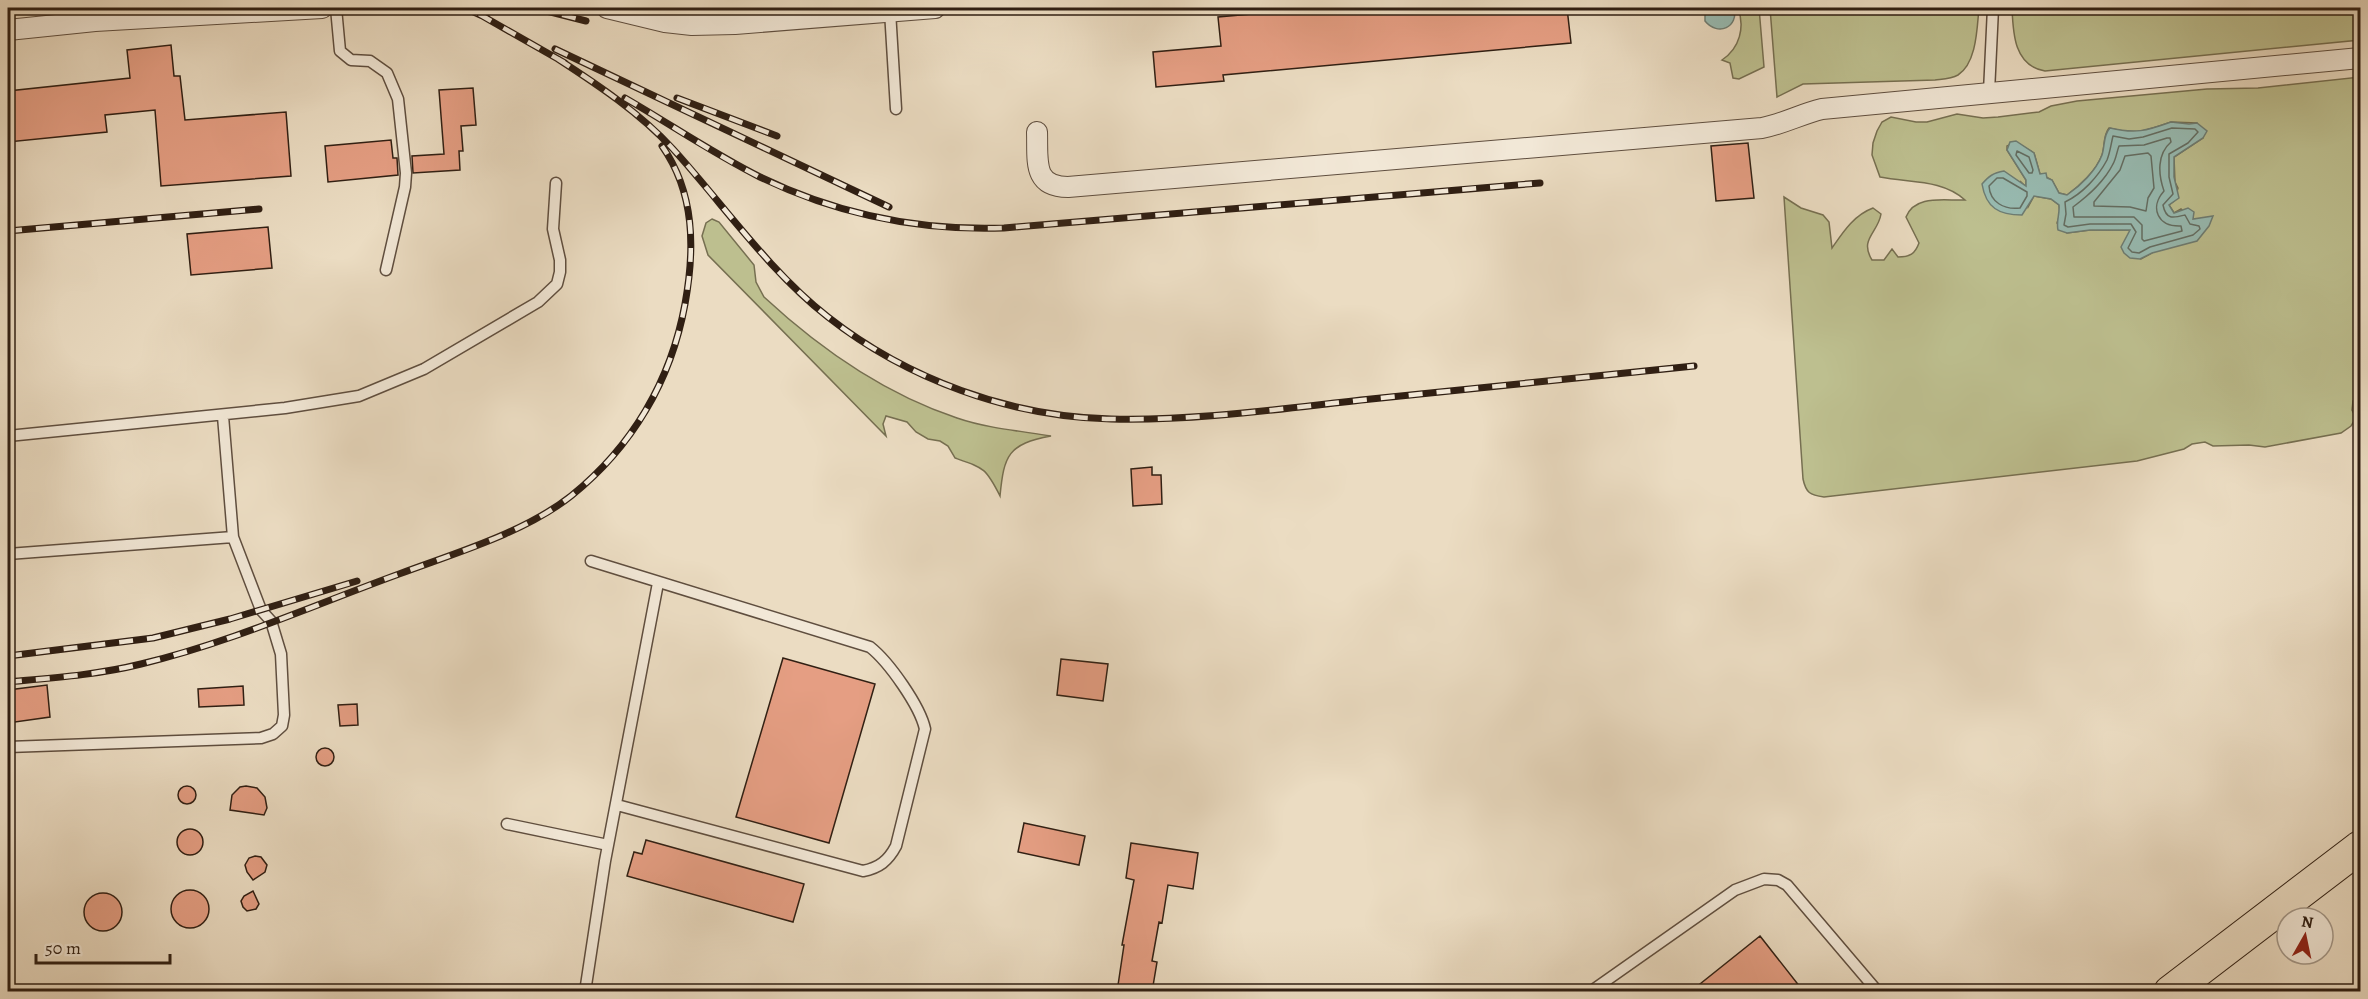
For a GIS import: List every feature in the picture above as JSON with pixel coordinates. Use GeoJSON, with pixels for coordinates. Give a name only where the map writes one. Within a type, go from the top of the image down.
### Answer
{"type":"FeatureCollection","features":[{"type":"Feature","properties":{"kind":"main road"},"geometry":{"type":"LineString","coordinates":[[2170,992],[2200,981],[2361,847]]}},
{"type":"Feature","properties":{"kind":"street"},"geometry":{"type":"LineString","coordinates":[[8,30],[95,21],[322,8]]}},
{"type":"Feature","properties":{"kind":"street"},"geometry":{"type":"LineString","coordinates":[[607,8],[665,22],[692,25],[735,24],[935,8]]}},
{"type":"Feature","properties":{"kind":"street"},"geometry":{"type":"LineString","coordinates":[[1037,132],[1039,169],[1043,179],[1058,187],[1068,187],[1762,128],[1780,125],[1804,113],[1822,109],[2361,58]]}},
{"type":"Feature","properties":{"kind":"lane"},"geometry":{"type":"LineString","coordinates":[[336,8],[340,51],[351,60],[370,61],[387,73],[398,99],[406,180],[386,270]]}},
{"type":"Feature","properties":{"kind":"lane"},"geometry":{"type":"LineString","coordinates":[[1989,92],[1993,8]]}},
{"type":"Feature","properties":{"kind":"lane"},"geometry":{"type":"LineString","coordinates":[[890,11],[896,109]]}},
{"type":"Feature","properties":{"kind":"lane"},"geometry":{"type":"LineString","coordinates":[[8,436],[223,416],[359,396],[424,369],[538,302],[557,284],[560,260],[553,229],[556,183]]}},
{"type":"Feature","properties":{"kind":"lane"},"geometry":{"type":"LineString","coordinates":[[8,747],[261,738],[273,734],[282,726],[284,715],[281,654],[271,621],[261,610],[233,537],[223,416]]}},
{"type":"Feature","properties":{"kind":"lane"},"geometry":{"type":"LineString","coordinates":[[8,554],[233,537]]}},
{"type":"Feature","properties":{"kind":"lane"},"geometry":{"type":"LineString","coordinates":[[591,561],[870,647],[886,661],[922,716],[925,729],[896,846],[891,855],[874,869],[863,871],[617,805]]}},
{"type":"Feature","properties":{"kind":"lane"},"geometry":{"type":"LineString","coordinates":[[585,992],[608,845],[658,583]]}},
{"type":"Feature","properties":{"kind":"lane"},"geometry":{"type":"LineString","coordinates":[[507,824],[608,845]]}},
{"type":"Feature","properties":{"kind":"lane"},"geometry":{"type":"LineString","coordinates":[[1590,992],[1735,890],[1764,879],[1778,880],[1787,885],[1878,992]]}},
{"type":"Feature","properties":{"kind":"green space"},"geometry":{"type":"Polygon","coordinates":[[[1738,8],[1759,8],[1764,67],[1739,79],[1733,78],[1730,63],[1722,60],[1733,49],[1739,37],[1741,22],[1738,8]]]}},
{"type":"Feature","properties":{"kind":"green space"},"geometry":{"type":"Polygon","coordinates":[[[1770,8],[1979,8],[1972,54],[1969,62],[1958,75],[1935,80],[1803,84],[1777,97],[1770,8]]]}},
{"type":"Feature","properties":{"kind":"green space"},"geometry":{"type":"Polygon","coordinates":[[[2012,8],[2360,8],[2360,40],[2045,71],[2027,63],[2021,55],[2013,28],[2012,8]]]}},
{"type":"Feature","properties":{"kind":"green space"},"geometry":{"type":"Polygon","coordinates":[[[2360,77],[2360,395],[2353,401],[2352,410],[2356,418],[2351,426],[2341,433],[2265,447],[2213,446],[2205,442],[2137,461],[1824,497],[1807,490],[1803,479],[1784,197],[1801,208],[1823,215],[1829,222],[1832,248],[1855,220],[1873,208],[1881,214],[1868,241],[1872,260],[1884,260],[1892,249],[1898,257],[1906,256],[1916,250],[1919,243],[1906,217],[1910,210],[1916,205],[1931,200],[1965,200],[1956,193],[1936,185],[1880,177],[1872,155],[1873,143],[1882,122],[1891,117],[1927,122],[1957,114],[1983,118],[1998,117],[2039,112],[2051,106],[2077,101],[2207,89],[2258,88],[2360,77]],[[2171,122],[2134,132],[2109,128],[2102,155],[2096,167],[2067,195],[2059,193],[2052,180],[2040,174],[2034,153],[2016,142],[2007,146],[2007,150],[2026,180],[2026,187],[2020,181],[2028,207],[2034,196],[2051,199],[2059,205],[2060,214],[2057,223],[2067,233],[2090,230],[2131,230],[2141,259],[2152,253],[2192,220],[2181,209],[2174,213],[2169,205],[2174,201],[2178,188],[2175,182],[2174,157],[2203,138],[2197,123],[2171,122]]]}},
{"type":"Feature","properties":{"kind":"green space"},"geometry":{"type":"Polygon","coordinates":[[[712,219],[719,222],[754,265],[756,282],[764,297],[807,334],[854,368],[904,396],[957,418],[991,427],[1051,436],[1025,443],[1011,454],[1004,470],[1000,496],[983,470],[955,458],[948,446],[916,432],[907,422],[886,416],[883,424],[886,436],[708,255],[702,236],[706,223],[712,219]]]}},
{"type":"Feature","properties":{"kind":"water"},"geometry":{"type":"Polygon","coordinates":[[[1705,8],[1734,8],[1735,15],[1726,28],[1716,28],[1705,21],[1705,8]]]}},
{"type":"Feature","properties":{"kind":"water"},"geometry":{"type":"Polygon","coordinates":[[[2171,122],[2197,123],[2207,131],[2203,138],[2174,157],[2174,177],[2179,198],[2169,205],[2174,213],[2188,208],[2194,212],[2193,219],[2213,216],[2209,226],[2197,241],[2152,253],[2140,259],[2130,258],[2121,247],[2130,230],[2090,230],[2067,233],[2058,230],[2059,205],[2051,199],[2034,196],[2022,215],[2014,215],[2000,212],[1990,204],[1984,192],[1982,184],[1994,174],[2004,171],[2026,186],[2026,180],[2007,150],[2010,142],[2016,141],[2034,153],[2040,174],[2046,173],[2047,178],[2052,180],[2059,193],[2067,195],[2096,167],[2110,128],[2141,131],[2171,122]]]}},
{"type":"Feature","properties":{"kind":"building"},"geometry":{"type":"Polygon","coordinates":[[[1318,8],[1567,8],[1571,43],[1223,75],[1224,81],[1156,87],[1153,52],[1221,46],[1218,17],[1318,8]]]}},
{"type":"Feature","properties":{"kind":"building"},"geometry":{"type":"Polygon","coordinates":[[[171,45],[174,76],[180,76],[185,120],[286,112],[291,176],[161,186],[155,110],[105,115],[107,132],[8,142],[8,91],[130,78],[127,50],[171,45]]]}},
{"type":"Feature","properties":{"kind":"building"},"geometry":{"type":"Polygon","coordinates":[[[473,88],[476,125],[461,126],[463,151],[459,151],[460,170],[413,173],[412,156],[444,154],[439,90],[473,88]]]}},
{"type":"Feature","properties":{"kind":"building"},"geometry":{"type":"Polygon","coordinates":[[[391,140],[393,158],[397,158],[398,175],[328,182],[325,146],[391,140]]]}},
{"type":"Feature","properties":{"kind":"building"},"geometry":{"type":"Polygon","coordinates":[[[1748,143],[1754,198],[1716,201],[1711,146],[1748,143]]]}},
{"type":"Feature","properties":{"kind":"building"},"geometry":{"type":"Polygon","coordinates":[[[268,227],[272,268],[191,275],[187,234],[268,227]]]}},
{"type":"Feature","properties":{"kind":"building"},"geometry":{"type":"Polygon","coordinates":[[[1152,467],[1152,475],[1161,475],[1162,504],[1133,506],[1131,469],[1152,467]]]}},
{"type":"Feature","properties":{"kind":"building"},"geometry":{"type":"Polygon","coordinates":[[[783,658],[875,684],[829,843],[736,817],[783,658]]]}},
{"type":"Feature","properties":{"kind":"building"},"geometry":{"type":"Polygon","coordinates":[[[1061,659],[1108,664],[1103,701],[1057,695],[1061,659]]]}},
{"type":"Feature","properties":{"kind":"building"},"geometry":{"type":"Polygon","coordinates":[[[47,685],[50,717],[8,723],[8,690],[47,685]]]}},
{"type":"Feature","properties":{"kind":"building"},"geometry":{"type":"Polygon","coordinates":[[[243,686],[244,705],[199,707],[198,689],[243,686]]]}},
{"type":"Feature","properties":{"kind":"building"},"geometry":{"type":"Polygon","coordinates":[[[357,704],[358,725],[340,726],[338,705],[357,704]]]}},
{"type":"Feature","properties":{"kind":"building"},"geometry":{"type":"Polygon","coordinates":[[[325,748],[331,751],[334,757],[331,763],[325,766],[319,763],[316,757],[319,751],[325,748]]]}},
{"type":"Feature","properties":{"kind":"building"},"geometry":{"type":"Polygon","coordinates":[[[187,786],[193,789],[196,795],[193,801],[187,804],[181,801],[178,795],[181,789],[187,786]]]}},
{"type":"Feature","properties":{"kind":"building"},"geometry":{"type":"Polygon","coordinates":[[[240,787],[257,788],[265,797],[267,808],[264,815],[230,810],[232,795],[240,787]]]}},
{"type":"Feature","properties":{"kind":"building"},"geometry":{"type":"Polygon","coordinates":[[[1024,823],[1085,836],[1079,865],[1018,852],[1024,823]]]}},
{"type":"Feature","properties":{"kind":"building"},"geometry":{"type":"Polygon","coordinates":[[[190,829],[199,833],[203,842],[199,851],[190,855],[181,851],[177,842],[181,833],[190,829]]]}},
{"type":"Feature","properties":{"kind":"building"},"geometry":{"type":"Polygon","coordinates":[[[646,840],[804,884],[793,922],[627,876],[634,852],[642,854],[646,840]]]}},
{"type":"Feature","properties":{"kind":"building"},"geometry":{"type":"Polygon","coordinates":[[[1131,843],[1198,853],[1193,889],[1168,885],[1162,923],[1159,922],[1152,961],[1157,962],[1152,992],[1117,992],[1124,945],[1122,945],[1134,880],[1126,878],[1131,843]]]}},
{"type":"Feature","properties":{"kind":"building"},"geometry":{"type":"Polygon","coordinates":[[[261,857],[267,865],[265,872],[253,880],[245,865],[249,858],[261,857]]]}},
{"type":"Feature","properties":{"kind":"building"},"geometry":{"type":"Polygon","coordinates":[[[190,890],[203,896],[209,909],[203,922],[190,928],[177,922],[171,909],[177,896],[190,890]]]}},
{"type":"Feature","properties":{"kind":"building"},"geometry":{"type":"Polygon","coordinates":[[[253,891],[259,904],[256,909],[247,911],[241,901],[244,896],[253,891]]]}},
{"type":"Feature","properties":{"kind":"building"},"geometry":{"type":"Polygon","coordinates":[[[103,893],[116,899],[122,912],[116,925],[103,931],[90,925],[84,912],[90,899],[103,893]]]}},
{"type":"Feature","properties":{"kind":"building"},"geometry":{"type":"Polygon","coordinates":[[[1760,936],[1804,992],[1690,992],[1760,936]]]}},
{"type":"Feature","properties":{"kind":"railway"},"geometry":{"type":"LineString","coordinates":[[465,8],[487,18]]}},
{"type":"Feature","properties":{"kind":"railway"},"geometry":{"type":"LineString","coordinates":[[535,8],[586,21]]}},
{"type":"Feature","properties":{"kind":"railway"},"geometry":{"type":"LineString","coordinates":[[479,14],[565,63]]}},
{"type":"Feature","properties":{"kind":"railway"},"geometry":{"type":"LineString","coordinates":[[555,49],[889,207]]}},
{"type":"Feature","properties":{"kind":"railway"},"geometry":{"type":"LineString","coordinates":[[558,59],[647,123],[692,170],[766,258],[806,299],[828,317],[891,359],[961,391],[998,402],[1073,417],[1176,418],[1694,366]]}},
{"type":"Feature","properties":{"kind":"railway"},"geometry":{"type":"LineString","coordinates":[[625,98],[726,159],[789,190],[818,201],[879,218],[941,226],[1004,228],[1540,183]]}},
{"type":"Feature","properties":{"kind":"railway"},"geometry":{"type":"LineString","coordinates":[[677,98],[777,136]]}},
{"type":"Feature","properties":{"kind":"railway"},"geometry":{"type":"LineString","coordinates":[[8,682],[108,671],[206,645],[271,623],[488,541],[532,521],[571,496],[613,456],[646,410],[659,386],[679,332],[688,283],[690,222],[681,183],[662,146]]}},
{"type":"Feature","properties":{"kind":"railway"},"geometry":{"type":"LineString","coordinates":[[8,231],[259,209]]}},
{"type":"Feature","properties":{"kind":"railway"},"geometry":{"type":"LineString","coordinates":[[8,656],[153,638],[230,619],[357,581]]}}]}
